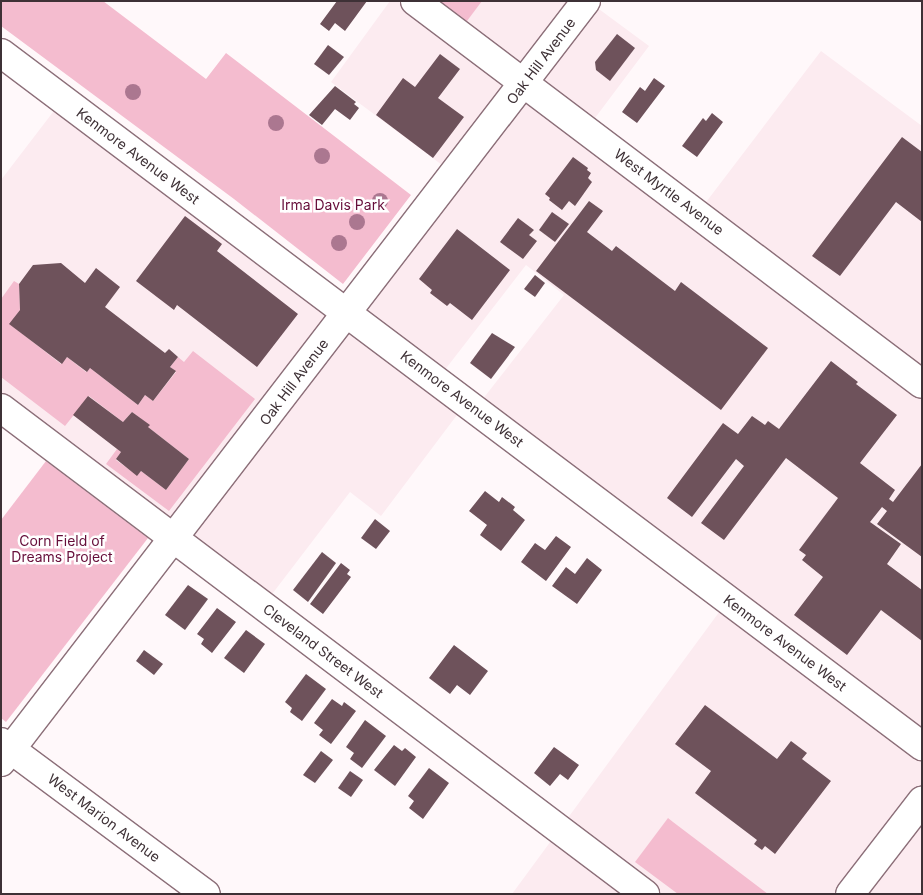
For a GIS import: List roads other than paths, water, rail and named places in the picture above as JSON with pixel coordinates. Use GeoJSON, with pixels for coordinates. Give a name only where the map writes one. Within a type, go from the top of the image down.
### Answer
{"type":"FeatureCollection","features":[{"type":"Feature","properties":{"kind":"street","name":"West Myrtle Avenue"},"geometry":{"type":"LineString","coordinates":[[415,1],[922,384]]}},
{"type":"Feature","properties":{"kind":"street","name":"Oak Hill Avenue"},"geometry":{"type":"LineString","coordinates":[[5,751],[174,538],[586,1]]}},
{"type":"Feature","properties":{"kind":"street","name":"Kenmore Avenue West"},"geometry":{"type":"LineString","coordinates":[[1,53],[922,746]]}},
{"type":"Feature","properties":{"kind":"street","name":"Cleveland Street West"},"geometry":{"type":"LineString","coordinates":[[1,408],[646,894]]}},
{"type":"Feature","properties":{"kind":"street","name":"West Marion Avenue"},"geometry":{"type":"LineString","coordinates":[[5,751],[206,894]]}},
{"type":"Feature","properties":{"kind":"street"},"geometry":{"type":"LineString","coordinates":[[857,891],[922,801]]}},
{"type":"Feature","properties":{"kind":"park label","name":"Irma Davis Park"},"geometry":{"type":"Point","coordinates":[333,205]}},
{"type":"Feature","properties":{"kind":"park label","name":"Corn Field of Dreams Project"},"geometry":{"type":"Point","coordinates":[62,550]}}]}
